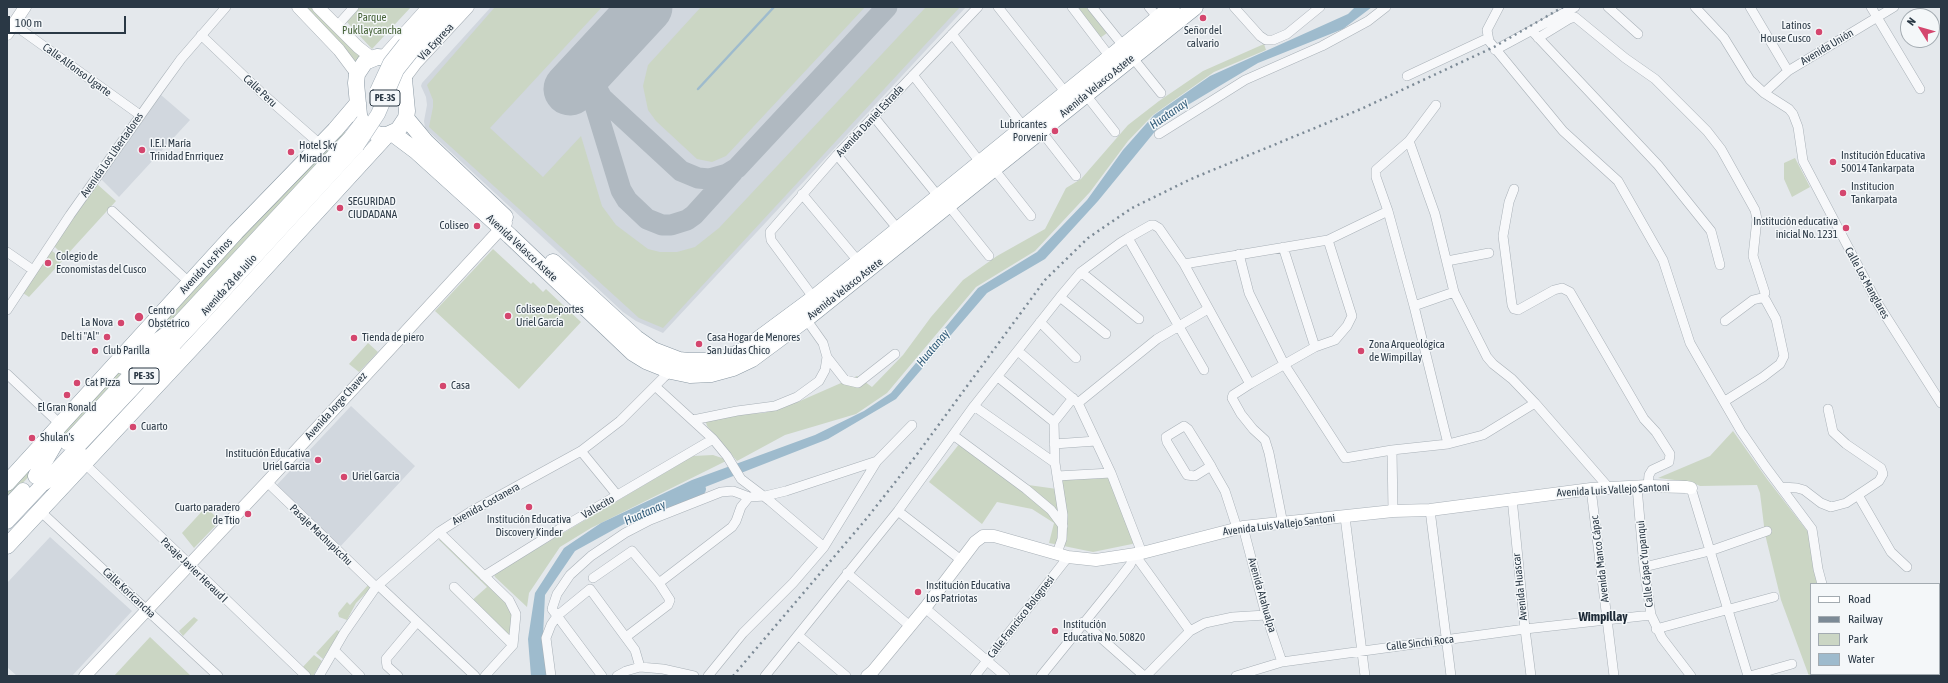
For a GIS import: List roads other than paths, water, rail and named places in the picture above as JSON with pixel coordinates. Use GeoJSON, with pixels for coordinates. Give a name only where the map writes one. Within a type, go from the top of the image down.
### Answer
{"type":"FeatureCollection","features":[{"type":"Feature","properties":{"kind":"highway","name":"Avenida Velasco Astete"},"geometry":{"type":"LineString","coordinates":[[675,365],[724,358],[741,352],[818,302],[943,201],[987,168],[1041,131],[1086,95],[1128,52],[1154,13],[1172,7]]}},
{"type":"Feature","properties":{"kind":"highway","name":"Avenida Velasco Astete"},"geometry":{"type":"LineString","coordinates":[[987,168],[1023,126],[1110,57],[1128,52],[1195,7]]}},
{"type":"Feature","properties":{"kind":"highway"},"geometry":{"type":"LineString","coordinates":[[377,57],[393,60],[399,65],[404,79],[407,111],[406,118],[398,130],[389,134],[380,135],[366,129],[360,120],[358,103],[357,74],[366,62],[377,57]]}},
{"type":"Feature","properties":{"kind":"highway","name":"Avenida Los Pinos"},"geometry":{"type":"LineString","coordinates":[[9,477],[61,425],[190,283],[358,103]]}},
{"type":"Feature","properties":{"kind":"highway","name":"Avenida Velasco Astete"},"geometry":{"type":"LineString","coordinates":[[406,118],[426,142],[505,224]]}},
{"type":"Feature","properties":{"kind":"highway","name":"Avenida Velasco Astete"},"geometry":{"type":"LineString","coordinates":[[389,134],[416,151],[505,224],[636,338],[690,375],[711,374],[733,368],[752,359],[806,319],[818,302],[858,261],[897,228],[943,201]]}},
{"type":"Feature","properties":{"kind":"highway","name":"Avenida 28 de Julio"},"geometry":{"type":"LineString","coordinates":[[7,546],[389,134]]}},
{"type":"Feature","properties":{"kind":"highway"},"geometry":{"type":"LineString","coordinates":[[99,384],[173,330]]}},
{"type":"Feature","properties":{"kind":"highway"},"geometry":{"type":"LineString","coordinates":[[131,413],[172,347]]}},
{"type":"Feature","properties":{"kind":"highway"},"geometry":{"type":"LineString","coordinates":[[40,480],[57,439],[85,399]]}},
{"type":"Feature","properties":{"kind":"highway"},"geometry":{"type":"LineString","coordinates":[[40,480],[112,434]]}},
{"type":"Feature","properties":{"kind":"main road","name":"Vía Expresa"},"geometry":{"type":"LineString","coordinates":[[409,47],[439,7]]}},
{"type":"Feature","properties":{"kind":"main road","name":"Vía Expresa"},"geometry":{"type":"LineString","coordinates":[[409,47],[453,7]]}},
{"type":"Feature","properties":{"kind":"main road","name":"Avenida 28 de Julio"},"geometry":{"type":"LineString","coordinates":[[7,507],[40,480],[172,347],[378,114],[397,70],[409,47]]}},
{"type":"Feature","properties":{"kind":"main road","name":"Avenida 28 de Julio"},"geometry":{"type":"LineString","coordinates":[[7,522],[40,480],[173,330],[353,142]]}},
{"type":"Feature","properties":{"kind":"street"},"geometry":{"type":"LineString","coordinates":[[10,29],[25,7]]}},
{"type":"Feature","properties":{"kind":"street","name":"Avenida Los Libertadores"},"geometry":{"type":"LineString","coordinates":[[7,310],[140,115],[201,35],[226,7]]}},
{"type":"Feature","properties":{"kind":"street"},"geometry":{"type":"LineString","coordinates":[[298,7],[339,50],[357,74]]}},
{"type":"Feature","properties":{"kind":"street"},"geometry":{"type":"LineString","coordinates":[[318,7],[358,47],[377,57],[428,7]]}},
{"type":"Feature","properties":{"kind":"street"},"geometry":{"type":"LineString","coordinates":[[337,26],[354,7]]}},
{"type":"Feature","properties":{"kind":"street","name":"Vía Expresa"},"geometry":{"type":"LineString","coordinates":[[404,79],[416,63],[468,7]]}},
{"type":"Feature","properties":{"kind":"street","name":"Avenida Daniel Estrada"},"geometry":{"type":"LineString","coordinates":[[818,302],[771,240],[770,232],[837,155],[978,7]]}},
{"type":"Feature","properties":{"kind":"street"},"geometry":{"type":"LineString","coordinates":[[998,7],[1066,93]]}},
{"type":"Feature","properties":{"kind":"street"},"geometry":{"type":"LineString","coordinates":[[1072,7],[1110,57]]}},
{"type":"Feature","properties":{"kind":"street"},"geometry":{"type":"LineString","coordinates":[[1092,7],[1161,93]]}},
{"type":"Feature","properties":{"kind":"street"},"geometry":{"type":"LineString","coordinates":[[1234,7],[1260,36],[1266,40],[1273,40],[1287,34],[1320,7]]}},
{"type":"Feature","properties":{"kind":"street"},"geometry":{"type":"LineString","coordinates":[[1159,134],[1245,80],[1322,46],[1368,21],[1386,7]]}},
{"type":"Feature","properties":{"kind":"street"},"geometry":{"type":"LineString","coordinates":[[1487,34],[1499,7]]}},
{"type":"Feature","properties":{"kind":"street"},"geometry":{"type":"LineString","coordinates":[[1407,76],[1487,34],[1504,7]]}},
{"type":"Feature","properties":{"kind":"street"},"geometry":{"type":"LineString","coordinates":[[1535,34],[1575,7]]}},
{"type":"Feature","properties":{"kind":"street"},"geometry":{"type":"LineString","coordinates":[[1608,7],[1638,34]]}},
{"type":"Feature","properties":{"kind":"street","name":"Calle Los Manglares"},"geometry":{"type":"LineString","coordinates":[[1695,7],[1724,38],[1750,80],[1764,93],[1793,114],[1798,127],[1803,161],[1878,304],[1941,403]]}},
{"type":"Feature","properties":{"kind":"street"},"geometry":{"type":"LineString","coordinates":[[1750,7],[1788,71]]}},
{"type":"Feature","properties":{"kind":"street"},"geometry":{"type":"LineString","coordinates":[[1871,7],[1920,89]]}},
{"type":"Feature","properties":{"kind":"street","name":"Avenida Unión"},"geometry":{"type":"LineString","coordinates":[[1764,93],[1788,71],[1894,7]]}},
{"type":"Feature","properties":{"kind":"street"},"geometry":{"type":"LineString","coordinates":[[1495,50],[1569,18],[1575,17],[1625,58],[1655,79],[1707,131],[1721,149],[1755,210],[1757,219],[1753,256],[1765,293]]}},
{"type":"Feature","properties":{"kind":"street","name":"Calle Alfonso Ugarte"},"geometry":{"type":"LineString","coordinates":[[10,29],[140,115]]}},
{"type":"Feature","properties":{"kind":"street"},"geometry":{"type":"LineString","coordinates":[[952,34],[1023,126]]}},
{"type":"Feature","properties":{"kind":"street"},"geometry":{"type":"LineString","coordinates":[[1487,34],[1495,50],[1502,55],[1563,131],[1618,181],[1663,260],[1690,343],[1741,431],[1812,529],[1822,583]]}},
{"type":"Feature","properties":{"kind":"street"},"geometry":{"type":"LineString","coordinates":[[1535,34],[1652,160],[1711,231],[1720,265]]}},
{"type":"Feature","properties":{"kind":"street","name":"Calle Peru"},"geometry":{"type":"LineString","coordinates":[[201,35],[264,96],[321,144]]}},
{"type":"Feature","properties":{"kind":"street"},"geometry":{"type":"LineString","coordinates":[[913,75],[987,168],[1031,216]]}},
{"type":"Feature","properties":{"kind":"street"},"geometry":{"type":"LineString","coordinates":[[1086,95],[1115,132]]}},
{"type":"Feature","properties":{"kind":"street"},"geometry":{"type":"LineString","coordinates":[[1436,105],[1410,141],[1376,170],[1376,177],[1388,212],[1414,306],[1448,444]]}},
{"type":"Feature","properties":{"kind":"street"},"geometry":{"type":"LineString","coordinates":[[874,117],[989,256]]}},
{"type":"Feature","properties":{"kind":"street"},"geometry":{"type":"LineString","coordinates":[[1041,131],[1076,176]]}},
{"type":"Feature","properties":{"kind":"street"},"geometry":{"type":"LineString","coordinates":[[1410,141],[1435,214],[1454,292],[1487,357],[1493,364],[1512,379],[1535,403],[1609,488]]}},
{"type":"Feature","properties":{"kind":"street"},"geometry":{"type":"LineString","coordinates":[[837,155],[897,228]]}},
{"type":"Feature","properties":{"kind":"street"},"geometry":{"type":"LineString","coordinates":[[1514,189],[1509,202],[1503,236],[1512,305],[1514,309],[1518,310],[1554,290],[1562,288],[1570,292],[1644,419],[1656,432],[1670,454],[1669,462],[1652,470],[1643,487]]}},
{"type":"Feature","properties":{"kind":"street"},"geometry":{"type":"LineString","coordinates":[[802,194],[858,261]]}},
{"type":"Feature","properties":{"kind":"street"},"geometry":{"type":"LineString","coordinates":[[112,211],[190,283]]}},
{"type":"Feature","properties":{"kind":"street"},"geometry":{"type":"LineString","coordinates":[[1184,264],[1328,240],[1388,212]]}},
{"type":"Feature","properties":{"kind":"street","name":"Avenida Jorge Chavez"},"geometry":{"type":"LineString","coordinates":[[85,676],[267,482],[505,224]]}},
{"type":"Feature","properties":{"kind":"street"},"geometry":{"type":"LineString","coordinates":[[765,676],[799,636],[847,573],[898,511],[974,406],[1060,297],[1081,272],[1128,238],[1152,225],[1157,226],[1184,264],[1250,384]]}},
{"type":"Feature","properties":{"kind":"street"},"geometry":{"type":"LineString","coordinates":[[1128,238],[1204,370]]}},
{"type":"Feature","properties":{"kind":"street"},"geometry":{"type":"LineString","coordinates":[[1283,524],[1270,453],[1265,440],[1249,424],[1232,398],[1233,395],[1284,364],[1315,347],[1335,340],[1347,326],[1352,316],[1328,240]]}},
{"type":"Feature","properties":{"kind":"street"},"geometry":{"type":"LineString","coordinates":[[1283,247],[1315,347]]}},
{"type":"Feature","properties":{"kind":"street"},"geometry":{"type":"LineString","coordinates":[[7,252],[33,270]]}},
{"type":"Feature","properties":{"kind":"street"},"geometry":{"type":"LineString","coordinates":[[1447,261],[1489,253]]}},
{"type":"Feature","properties":{"kind":"street"},"geometry":{"type":"LineString","coordinates":[[1239,254],[1249,292],[1284,364],[1311,402],[1343,457],[1348,459],[1392,450],[1448,444],[1483,435],[1535,403]]}},
{"type":"Feature","properties":{"kind":"street"},"geometry":{"type":"LineString","coordinates":[[1081,272],[1139,319]]}},
{"type":"Feature","properties":{"kind":"street"},"geometry":{"type":"LineString","coordinates":[[1414,306],[1454,292]]}},
{"type":"Feature","properties":{"kind":"street"},"geometry":{"type":"LineString","coordinates":[[1060,297],[1106,334]]}},
{"type":"Feature","properties":{"kind":"street"},"geometry":{"type":"LineString","coordinates":[[1725,321],[1753,300],[1761,298],[1765,299],[1776,319],[1784,356],[1780,364],[1763,377],[1725,401]]}},
{"type":"Feature","properties":{"kind":"street"},"geometry":{"type":"LineString","coordinates":[[1062,555],[1063,526],[1055,463],[1054,422],[1076,400],[1158,339],[1208,309]]}},
{"type":"Feature","properties":{"kind":"street"},"geometry":{"type":"LineString","coordinates":[[693,420],[737,411],[775,406],[797,397],[819,381],[825,370],[826,357],[823,344],[806,319]]}},
{"type":"Feature","properties":{"kind":"street"},"geometry":{"type":"LineString","coordinates":[[1040,322],[1076,358]]}},
{"type":"Feature","properties":{"kind":"street"},"geometry":{"type":"LineString","coordinates":[[1018,351],[1076,400],[1111,473],[1138,554],[1190,630]]}},
{"type":"Feature","properties":{"kind":"street"},"geometry":{"type":"LineString","coordinates":[[826,357],[845,380],[858,383],[895,354]]}},
{"type":"Feature","properties":{"kind":"street","name":"Avenida Costanera"},"geometry":{"type":"LineString","coordinates":[[319,676],[334,650],[377,586],[438,532],[470,512],[581,452],[620,421],[675,365]]}},
{"type":"Feature","properties":{"kind":"street"},"geometry":{"type":"LineString","coordinates":[[7,374],[61,425]]}},
{"type":"Feature","properties":{"kind":"street"},"geometry":{"type":"LineString","coordinates":[[998,377],[1054,422]]}},
{"type":"Feature","properties":{"kind":"street"},"geometry":{"type":"LineString","coordinates":[[655,386],[712,439],[727,456],[741,479],[765,496],[824,547]]}},
{"type":"Feature","properties":{"kind":"street"},"geometry":{"type":"LineString","coordinates":[[974,406],[1055,463]]}},
{"type":"Feature","properties":{"kind":"street"},"geometry":{"type":"LineString","coordinates":[[1782,488],[1797,488],[1804,490],[1821,503],[1831,507],[1846,503],[1879,481],[1882,474],[1881,468],[1846,444],[1834,432],[1828,409]]}},
{"type":"Feature","properties":{"kind":"street"},"geometry":{"type":"LineString","coordinates":[[708,676],[743,633],[794,583],[824,547],[877,461],[912,425]]}},
{"type":"Feature","properties":{"kind":"street","name":"Avenida Atahualpa"},"geometry":{"type":"LineString","coordinates":[[1211,466],[1195,476],[1187,475],[1167,442],[1166,437],[1186,426],[1211,466],[1225,491],[1240,528],[1266,615],[1282,662]]}},
{"type":"Feature","properties":{"kind":"street"},"geometry":{"type":"LineString","coordinates":[[953,435],[1036,497],[1051,510],[1063,526]]}},
{"type":"Feature","properties":{"kind":"street","name":"Vallecito"},"geometry":{"type":"LineString","coordinates":[[484,576],[712,439]]}},
{"type":"Feature","properties":{"kind":"street"},"geometry":{"type":"LineString","coordinates":[[1054,444],[1096,441]]}},
{"type":"Feature","properties":{"kind":"street"},"geometry":{"type":"LineString","coordinates":[[1392,450],[1393,511]]}},
{"type":"Feature","properties":{"kind":"street"},"geometry":{"type":"LineString","coordinates":[[581,452],[617,495]]}},
{"type":"Feature","properties":{"kind":"street"},"geometry":{"type":"LineString","coordinates":[[602,676],[557,616],[552,607],[557,594],[570,575],[591,556],[625,533],[650,520],[721,492],[734,491],[749,497],[765,496],[786,491],[877,461]]}},
{"type":"Feature","properties":{"kind":"street","name":"Pasaje Javier Heraud I"},"geometry":{"type":"LineString","coordinates":[[84,463],[250,624],[306,676]]}},
{"type":"Feature","properties":{"kind":"street"},"geometry":{"type":"LineString","coordinates":[[1057,476],[1111,473]]}},
{"type":"Feature","properties":{"kind":"street","name":"Pasaje Machupicchu"},"geometry":{"type":"LineString","coordinates":[[267,482],[475,676]]}},
{"type":"Feature","properties":{"kind":"street","name":"Avenida Luis Vallejo Santoni"},"geometry":{"type":"LineString","coordinates":[[872,675],[975,542],[983,536],[1062,555],[1096,560],[1138,554],[1240,528],[1393,511],[1430,510],[1512,498],[1591,489],[1643,487],[1691,488]]}},
{"type":"Feature","properties":{"kind":"street","name":"Calle Cápac Yupanqui"},"geometry":{"type":"LineString","coordinates":[[1643,487],[1644,567],[1651,615],[1656,629],[1691,676]]}},
{"type":"Feature","properties":{"kind":"street"},"geometry":{"type":"LineString","coordinates":[[1691,488],[1749,676],[1792,664]]}},
{"type":"Feature","properties":{"kind":"street","name":"Avenida Manco Cápac"},"geometry":{"type":"LineString","coordinates":[[1591,489],[1614,676]]}},
{"type":"Feature","properties":{"kind":"street"},"geometry":{"type":"LineString","coordinates":[[1858,496],[1891,552],[1907,567]]}},
{"type":"Feature","properties":{"kind":"street"},"geometry":{"type":"LineString","coordinates":[[659,583],[732,527],[741,507],[749,497]]}},
{"type":"Feature","properties":{"kind":"street","name":"Avenida Huascar"},"geometry":{"type":"LineString","coordinates":[[1512,498],[1531,676]]}},
{"type":"Feature","properties":{"kind":"street","name":"Calle Koricancha"},"geometry":{"type":"LineString","coordinates":[[40,510],[218,676]]}},
{"type":"Feature","properties":{"kind":"street"},"geometry":{"type":"LineString","coordinates":[[1430,510],[1451,676]]}},
{"type":"Feature","properties":{"kind":"street"},"geometry":{"type":"LineString","coordinates":[[898,511],[962,560]]}},
{"type":"Feature","properties":{"kind":"street"},"geometry":{"type":"LineString","coordinates":[[1345,516],[1365,676]]}},
{"type":"Feature","properties":{"kind":"street"},"geometry":{"type":"LineString","coordinates":[[1644,567],[1710,551],[1767,531]]}},
{"type":"Feature","properties":{"kind":"street"},"geometry":{"type":"LineString","coordinates":[[438,532],[508,600],[516,614],[513,645],[485,676]]}},
{"type":"Feature","properties":{"kind":"street"},"geometry":{"type":"LineString","coordinates":[[593,578],[632,551],[659,583],[670,600],[670,603],[626,637]]}},
{"type":"Feature","properties":{"kind":"street"},"geometry":{"type":"LineString","coordinates":[[1041,676],[1138,554]]}},
{"type":"Feature","properties":{"kind":"street","name":"Calle Francisco Bolognesi"},"geometry":{"type":"LineString","coordinates":[[975,676],[1062,555]]}},
{"type":"Feature","properties":{"kind":"street"},"geometry":{"type":"LineString","coordinates":[[847,573],[910,626]]}},
{"type":"Feature","properties":{"kind":"street"},"geometry":{"type":"LineString","coordinates":[[454,587],[513,645]]}},
{"type":"Feature","properties":{"kind":"street"},"geometry":{"type":"LineString","coordinates":[[551,676],[546,638],[557,616],[590,589],[635,650],[640,667]]}},
{"type":"Feature","properties":{"kind":"street"},"geometry":{"type":"LineString","coordinates":[[1656,629],[1774,597]]}},
{"type":"Feature","properties":{"kind":"street"},"geometry":{"type":"LineString","coordinates":[[925,608],[1005,676]]}},
{"type":"Feature","properties":{"kind":"street"},"geometry":{"type":"LineString","coordinates":[[1083,622],[1145,676],[1190,630],[1205,623],[1233,617],[1266,615]]}},
{"type":"Feature","properties":{"kind":"street","name":"Calle Sinchi Roca"},"geometry":{"type":"LineString","coordinates":[[1236,676],[1282,662],[1361,650],[1651,615]]}},
{"type":"Feature","properties":{"kind":"street"},"geometry":{"type":"LineString","coordinates":[[398,676],[387,666],[386,659],[417,622]]}},
{"type":"Feature","properties":{"kind":"street"},"geometry":{"type":"LineString","coordinates":[[799,636],[846,676]]}},
{"type":"Feature","properties":{"kind":"street"},"geometry":{"type":"LineString","coordinates":[[334,650],[360,676]]}},
{"type":"Feature","properties":{"kind":"street"},"geometry":{"type":"LineString","coordinates":[[618,676],[626,671],[640,667],[663,669],[694,676]]}},
{"type":"Feature","properties":{"kind":"water"},"geometry":{"type":"Polygon","coordinates":[[[1355,7],[1372,7],[1343,29],[1258,63],[1166,118],[1098,201],[1045,259],[987,293],[896,399],[828,439],[677,498],[642,514],[575,551],[545,595],[543,636],[547,676],[531,676],[528,639],[535,593],[564,548],[601,523],[692,480],[815,435],[864,411],[891,393],[978,288],[1037,252],[1087,200],[1123,150],[1154,115],[1210,76],[1348,14],[1355,7]]]}},
{"type":"Feature","properties":{"kind":"waterway"},"geometry":{"type":"LineString","coordinates":[[698,89],[774,7]]}},
{"type":"Feature","properties":{"kind":"waterway","name":"Huatanay"},"geometry":{"type":"LineString","coordinates":[[645,513],[699,489]]}},
{"type":"Feature","properties":{"kind":"railway"},"geometry":{"type":"LineString","coordinates":[[733,676],[867,518],[915,457],[1045,280],[1088,238],[1132,208],[1191,179],[1361,109],[1494,47],[1563,7]]}},
{"type":"Feature","properties":{"kind":"place","name":"Señor del calvario"},"geometry":{"type":"Point","coordinates":[1203,18]}},
{"type":"Feature","properties":{"kind":"place","name":"Latinos House Cusco"},"geometry":{"type":"Point","coordinates":[1819,32]}},
{"type":"Feature","properties":{"kind":"place","name":"Lubricantes Porvenir"},"geometry":{"type":"Point","coordinates":[1055,131]}},
{"type":"Feature","properties":{"kind":"place","name":"I.E.I. María Trinidad Enrriquez"},"geometry":{"type":"Point","coordinates":[142,150]}},
{"type":"Feature","properties":{"kind":"place","name":"Hotel Sky Mirador"},"geometry":{"type":"Point","coordinates":[291,152]}},
{"type":"Feature","properties":{"kind":"place","name":"Institución Educativa 50014 Tankarpata"},"geometry":{"type":"Point","coordinates":[1833,162]}},
{"type":"Feature","properties":{"kind":"place","name":"Institucion Tankarpata"},"geometry":{"type":"Point","coordinates":[1843,193]}},
{"type":"Feature","properties":{"kind":"place","name":"SEGURIDAD CIUDADANA"},"geometry":{"type":"Point","coordinates":[340,208]}},
{"type":"Feature","properties":{"kind":"place","name":"Coliseo"},"geometry":{"type":"Point","coordinates":[477,226]}},
{"type":"Feature","properties":{"kind":"place","name":"Institución educativa inicial No. 1231"},"geometry":{"type":"Point","coordinates":[1846,228]}},
{"type":"Feature","properties":{"kind":"place","name":"Colegio de Economistas del Cusco"},"geometry":{"type":"Point","coordinates":[48,263]}},
{"type":"Feature","properties":{"kind":"place","name":"Coliseo Deportes Uriel García"},"geometry":{"type":"Point","coordinates":[508,316]}},
{"type":"Feature","properties":{"kind":"place","name":"Centro Obstetrico"},"geometry":{"type":"Point","coordinates":[139,317]}},
{"type":"Feature","properties":{"kind":"place","name":"La Nova"},"geometry":{"type":"Point","coordinates":[121,323]}},
{"type":"Feature","properties":{"kind":"place","name":"Del ti \"Al\""},"geometry":{"type":"Point","coordinates":[107,337]}},
{"type":"Feature","properties":{"kind":"place","name":"Tienda de piero"},"geometry":{"type":"Point","coordinates":[354,338]}},
{"type":"Feature","properties":{"kind":"place","name":"Casa Hogar de Menores San Judas Chico"},"geometry":{"type":"Point","coordinates":[699,344]}},
{"type":"Feature","properties":{"kind":"place","name":"Club Parilla"},"geometry":{"type":"Point","coordinates":[95,351]}},
{"type":"Feature","properties":{"kind":"place","name":"Zona Arqueológica de Wimpillay"},"geometry":{"type":"Point","coordinates":[1361,351]}},
{"type":"Feature","properties":{"kind":"place","name":"Cat Pizza"},"geometry":{"type":"Point","coordinates":[77,383]}},
{"type":"Feature","properties":{"kind":"place","name":"Casa"},"geometry":{"type":"Point","coordinates":[443,386]}},
{"type":"Feature","properties":{"kind":"place","name":"El Gran Ronald"},"geometry":{"type":"Point","coordinates":[67,395]}},
{"type":"Feature","properties":{"kind":"place","name":"Cuarto"},"geometry":{"type":"Point","coordinates":[133,427]}},
{"type":"Feature","properties":{"kind":"place","name":"Shulan's"},"geometry":{"type":"Point","coordinates":[32,438]}},
{"type":"Feature","properties":{"kind":"place","name":"Institución Educativa Uriel Garcia"},"geometry":{"type":"Point","coordinates":[318,460]}},
{"type":"Feature","properties":{"kind":"place","name":"Uriel Garcia"},"geometry":{"type":"Point","coordinates":[344,477]}},
{"type":"Feature","properties":{"kind":"place","name":"Institución Educativa Discovery Kinder"},"geometry":{"type":"Point","coordinates":[529,507]}},
{"type":"Feature","properties":{"kind":"place","name":"Cuarto paradero de Ttio"},"geometry":{"type":"Point","coordinates":[248,514]}},
{"type":"Feature","properties":{"kind":"place","name":"Institución Educativa Los Patriotas"},"geometry":{"type":"Point","coordinates":[918,592]}},
{"type":"Feature","properties":{"kind":"place","name":"Institución Educativa No. 50820"},"geometry":{"type":"Point","coordinates":[1055,631]}},
{"type":"Feature","properties":{"kind":"district","name":"Wimpillay"},"geometry":{"type":"Point","coordinates":[1603,617]}},
{"type":"Feature","properties":{"kind":"park label","name":"Parque Pukllaycancha"},"geometry":{"type":"Point","coordinates":[372,24]}}]}
